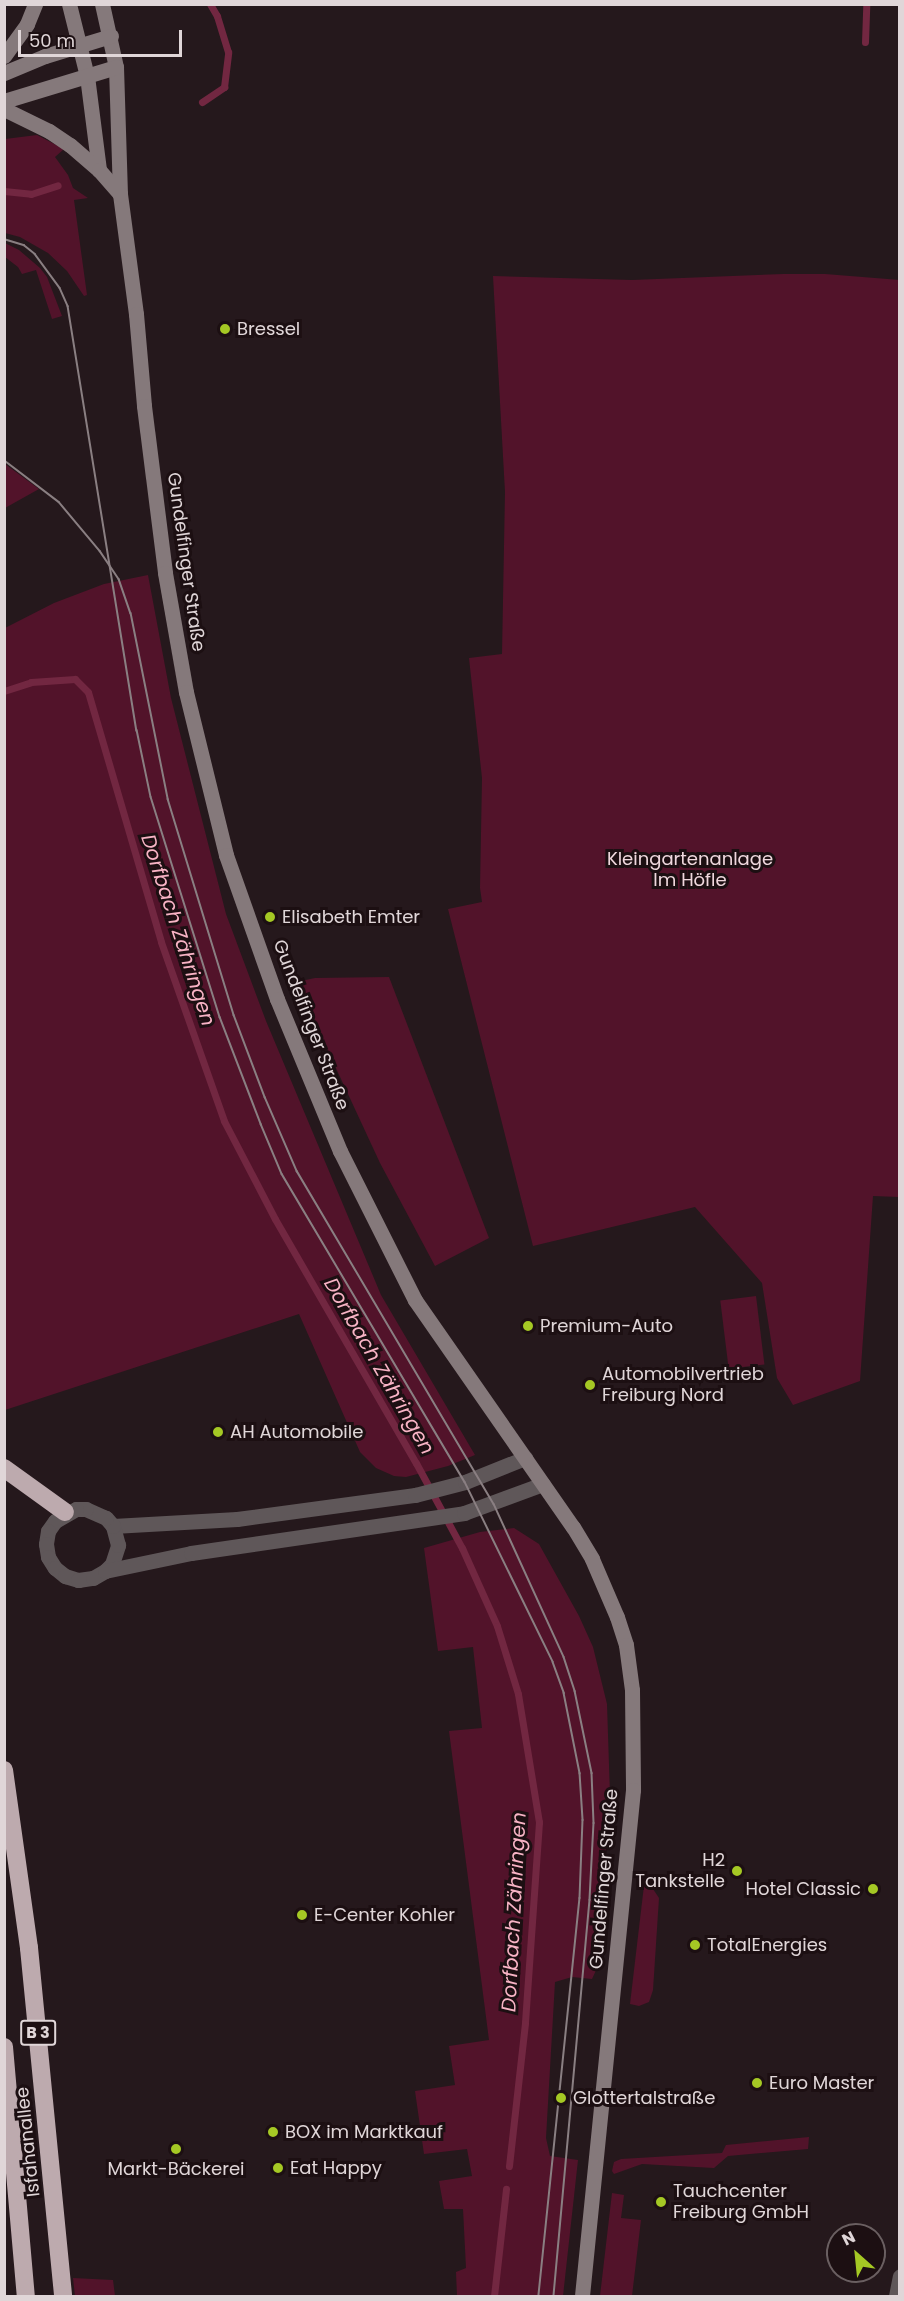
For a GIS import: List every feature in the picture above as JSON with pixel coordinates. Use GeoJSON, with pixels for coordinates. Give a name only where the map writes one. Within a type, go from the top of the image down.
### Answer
{"type":"FeatureCollection","features":[{"type":"Feature","properties":{"kind":"highway"},"geometry":{"type":"LineString","coordinates":[[4,1468],[65,1512]]}},
{"type":"Feature","properties":{"kind":"highway","name":"Isfahanallee"},"geometry":{"type":"LineString","coordinates":[[4,1770],[29,1948],[63,2296]]}},
{"type":"Feature","properties":{"kind":"highway","name":"Isfahanallee"},"geometry":{"type":"LineString","coordinates":[[4,2048],[26,2296]]}},
{"type":"Feature","properties":{"kind":"street"},"geometry":{"type":"LineString","coordinates":[[4,56],[27,24],[35,4]]}},
{"type":"Feature","properties":{"kind":"street"},"geometry":{"type":"LineString","coordinates":[[69,4],[87,76],[99,170]]}},
{"type":"Feature","properties":{"kind":"street","name":"Gundelfinger Straße"},"geometry":{"type":"LineString","coordinates":[[102,4],[111,36],[116,67],[120,194],[170,605],[186,692],[226,855],[277,999],[340,1151],[415,1300],[543,1484],[592,1559],[626,1645],[632,1690],[633,1790],[582,2296]]}},
{"type":"Feature","properties":{"kind":"street"},"geometry":{"type":"LineString","coordinates":[[4,73],[111,36]]}},
{"type":"Feature","properties":{"kind":"street"},"geometry":{"type":"LineString","coordinates":[[4,101],[116,67]]}},
{"type":"Feature","properties":{"kind":"street"},"geometry":{"type":"LineString","coordinates":[[4,109],[49,131],[99,170],[120,194]]}},
{"type":"Feature","properties":{"kind":"street"},"geometry":{"type":"LineString","coordinates":[[113,1526],[237,1519],[415,1495],[450,1486],[525,1458]]}},
{"type":"Feature","properties":{"kind":"street"},"geometry":{"type":"LineString","coordinates":[[105,1571],[259,1541],[464,1514],[543,1484]]}},
{"type":"Feature","properties":{"kind":"street"},"geometry":{"type":"LineString","coordinates":[[86,1509],[106,1518],[113,1526],[117,1545],[112,1564],[93,1578],[78,1580],[65,1576],[55,1568],[48,1557],[46,1544],[48,1531],[65,1512],[86,1509]]}},
{"type":"Feature","properties":{"kind":"street"},"geometry":{"type":"LineString","coordinates":[[896,2296],[900,2276]]}},
{"type":"Feature","properties":{"kind":"green space"},"geometry":{"type":"Polygon","coordinates":[[[37,135],[64,149],[55,157],[68,175],[73,188],[88,198],[74,200],[87,295],[84,296],[67,271],[48,253],[20,237],[5,233],[5,139],[37,135]]]}},
{"type":"Feature","properties":{"kind":"green space"},"geometry":{"type":"Polygon","coordinates":[[[5,243],[19,250],[40,268],[47,277],[62,316],[52,319],[36,270],[22,274],[18,267],[5,257],[5,243]]]}},
{"type":"Feature","properties":{"kind":"green space","name":"Kleingartenanlage Im Höfle"},"geometry":{"type":"Polygon","coordinates":[[[825,274],[900,280],[899,1197],[873,1196],[860,1381],[793,1405],[777,1378],[762,1283],[695,1207],[533,1246],[448,909],[482,902],[480,888],[482,778],[469,658],[502,654],[505,492],[493,276],[632,280],[825,274]]]}},
{"type":"Feature","properties":{"kind":"green space"},"geometry":{"type":"Polygon","coordinates":[[[5,464],[39,489],[4,508],[5,464]]]}},
{"type":"Feature","properties":{"kind":"green space"},"geometry":{"type":"Polygon","coordinates":[[[148,575],[171,698],[226,914],[266,1021],[381,1295],[475,1455],[448,1466],[406,1477],[394,1476],[376,1468],[360,1452],[299,1314],[5,1410],[5,628],[54,603],[104,584],[148,575]]]}},
{"type":"Feature","properties":{"kind":"green space"},"geometry":{"type":"Polygon","coordinates":[[[389,977],[489,1238],[435,1266],[380,1163],[296,982],[315,978],[389,977]]]}},
{"type":"Feature","properties":{"kind":"green space"},"geometry":{"type":"Polygon","coordinates":[[[756,1296],[764,1364],[729,1369],[720,1300],[756,1296]]]}},
{"type":"Feature","properties":{"kind":"green space"},"geometry":{"type":"Polygon","coordinates":[[[514,1528],[539,1544],[579,1616],[593,1647],[607,1704],[610,1795],[598,1966],[592,1979],[572,1977],[555,1982],[546,2138],[550,2156],[578,2160],[563,2296],[457,2296],[456,2272],[466,2268],[463,2209],[444,2209],[439,2181],[472,2176],[467,2149],[424,2154],[415,2091],[455,2085],[449,2046],[489,2040],[449,1731],[482,1728],[473,1647],[438,1651],[424,1548],[480,1532],[514,1528]]]}},
{"type":"Feature","properties":{"kind":"green space"},"geometry":{"type":"Polygon","coordinates":[[[645,1877],[659,1898],[653,1990],[649,2002],[639,2006],[630,2004],[645,1877]]]}},
{"type":"Feature","properties":{"kind":"green space"},"geometry":{"type":"Polygon","coordinates":[[[809,2137],[808,2149],[728,2156],[714,2168],[642,2164],[614,2174],[612,2171],[614,2162],[621,2159],[722,2153],[726,2145],[809,2137]]]}},
{"type":"Feature","properties":{"kind":"green space"},"geometry":{"type":"Polygon","coordinates":[[[612,2193],[624,2195],[621,2218],[641,2220],[632,2296],[600,2296],[612,2193]]]}},
{"type":"Feature","properties":{"kind":"green space"},"geometry":{"type":"Polygon","coordinates":[[[73,2278],[113,2280],[115,2296],[75,2296],[73,2278]]]}},
{"type":"Feature","properties":{"kind":"waterway"},"geometry":{"type":"LineString","coordinates":[[202,102],[224,87],[228,52],[217,16],[210,4]]}},
{"type":"Feature","properties":{"kind":"waterway"},"geometry":{"type":"LineString","coordinates":[[865,42],[866,4]]}},
{"type":"Feature","properties":{"kind":"waterway"},"geometry":{"type":"LineString","coordinates":[[4,191],[31,194],[58,185]]}},
{"type":"Feature","properties":{"kind":"waterway","name":"Dorfbach Zähringen"},"geometry":{"type":"LineString","coordinates":[[4,691],[31,682],[75,679],[88,692],[161,942],[224,1121],[275,1219],[416,1463],[462,1548],[497,1626],[518,1694],[539,1822],[525,2023],[509,2166]]}},
{"type":"Feature","properties":{"kind":"waterway","name":"Dorfbach Zähringen"},"geometry":{"type":"LineString","coordinates":[[494,2296],[506,2189]]}},
{"type":"Feature","properties":{"kind":"tram line"},"geometry":{"type":"LineString","coordinates":[[4,239],[24,245],[35,254],[60,288],[68,306],[137,730],[151,797],[220,1017],[261,1124],[282,1174],[465,1482],[553,1662],[564,1693],[580,1773],[583,1820],[580,1898],[539,2296]]}},
{"type":"Feature","properties":{"kind":"tram line"},"geometry":{"type":"LineString","coordinates":[[4,460],[59,502],[100,551],[119,579],[131,613],[168,799],[234,1015],[265,1097],[297,1171],[494,1504],[564,1657],[575,1691],[592,1773],[594,1823],[590,1900],[554,2296]]}},
{"type":"Feature","properties":{"kind":"place","name":"Bressel"},"geometry":{"type":"Point","coordinates":[225,329]}},
{"type":"Feature","properties":{"kind":"place","name":"Elisabeth Emter"},"geometry":{"type":"Point","coordinates":[270,917]}},
{"type":"Feature","properties":{"kind":"place","name":"Premium-Auto"},"geometry":{"type":"Point","coordinates":[528,1326]}},
{"type":"Feature","properties":{"kind":"place","name":"Automobilvertrieb Freiburg Nord"},"geometry":{"type":"Point","coordinates":[590,1385]}},
{"type":"Feature","properties":{"kind":"place","name":"AH Automobile"},"geometry":{"type":"Point","coordinates":[218,1432]}},
{"type":"Feature","properties":{"kind":"place","name":"H2 Tankstelle"},"geometry":{"type":"Point","coordinates":[737,1871]}},
{"type":"Feature","properties":{"kind":"place","name":"Hotel Classic"},"geometry":{"type":"Point","coordinates":[873,1889]}},
{"type":"Feature","properties":{"kind":"place","name":"E-Center Kohler"},"geometry":{"type":"Point","coordinates":[302,1915]}},
{"type":"Feature","properties":{"kind":"place","name":"TotalEnergies"},"geometry":{"type":"Point","coordinates":[695,1945]}},
{"type":"Feature","properties":{"kind":"place","name":"Euro Master"},"geometry":{"type":"Point","coordinates":[757,2083]}},
{"type":"Feature","properties":{"kind":"place","name":"Glottertalstraße"},"geometry":{"type":"Point","coordinates":[561,2098]}},
{"type":"Feature","properties":{"kind":"place","name":"BOX im Marktkauf"},"geometry":{"type":"Point","coordinates":[273,2132]}},
{"type":"Feature","properties":{"kind":"place","name":"Markt-Bäckerei"},"geometry":{"type":"Point","coordinates":[176,2149]}},
{"type":"Feature","properties":{"kind":"place","name":"Eat Happy"},"geometry":{"type":"Point","coordinates":[278,2168]}},
{"type":"Feature","properties":{"kind":"place","name":"Tauchcenter Freiburg GmbH"},"geometry":{"type":"Point","coordinates":[661,2202]}}]}
